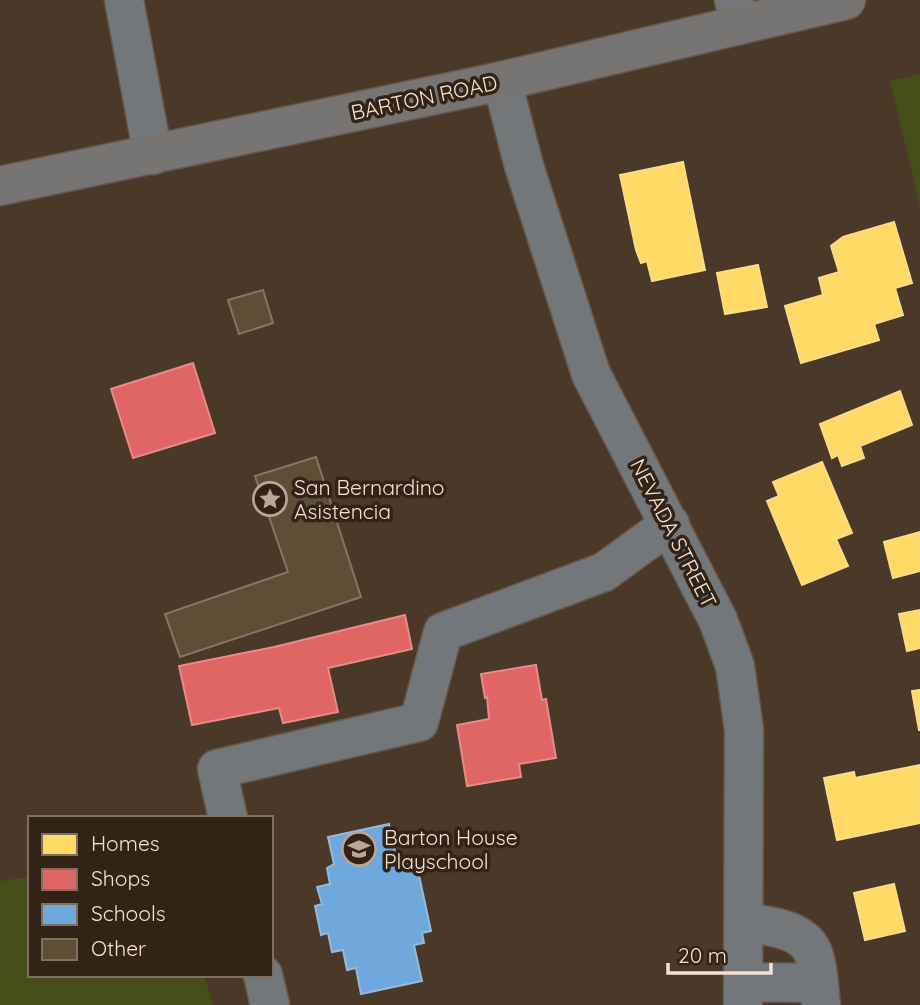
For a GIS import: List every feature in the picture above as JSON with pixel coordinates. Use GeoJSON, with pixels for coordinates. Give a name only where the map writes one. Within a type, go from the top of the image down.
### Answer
{"type":"FeatureCollection","features":[{"type":"Feature","properties":{"kind":"main road","name":"BARTON ROAD"},"geometry":{"type":"LineString","coordinates":[[0,187],[502,81],[737,13],[846,0]]}},
{"type":"Feature","properties":{"kind":"street"},"geometry":{"type":"LineString","coordinates":[[124,0],[153,155]]}},
{"type":"Feature","properties":{"kind":"street","name":"NEVADA STREET"},"geometry":{"type":"LineString","coordinates":[[502,81],[524,166],[592,374],[718,620],[735,666],[744,730],[744,993]]}},
{"type":"Feature","properties":{"kind":"street"},"geometry":{"type":"LineString","coordinates":[[228,816],[217,769],[419,722],[443,632],[604,572],[670,524]]}},
{"type":"Feature","properties":{"kind":"street"},"geometry":{"type":"LineString","coordinates":[[744,922],[788,931],[804,941],[814,954],[819,994],[744,993]]}},
{"type":"Feature","properties":{"kind":"street"},"geometry":{"type":"LineString","coordinates":[[263,977],[270,1005]]}},
{"type":"Feature","properties":{"kind":"green space"},"geometry":{"type":"Polygon","coordinates":[[[920,74],[920,206],[890,81],[920,74]]]}},
{"type":"Feature","properties":{"kind":"green space"},"geometry":{"type":"Polygon","coordinates":[[[28,877],[28,977],[205,977],[213,1005],[0,1005],[0,881],[28,877]]]}},
{"type":"Feature","properties":{"kind":"building: Homes"},"geometry":{"type":"Polygon","coordinates":[[[683,162],[705,270],[652,281],[647,261],[641,263],[636,250],[620,175],[683,162]]]}},
{"type":"Feature","properties":{"kind":"building: Homes"},"geometry":{"type":"Polygon","coordinates":[[[894,222],[912,283],[895,288],[903,315],[874,324],[879,340],[801,363],[785,306],[823,295],[819,278],[839,272],[831,246],[843,237],[894,222]]]}},
{"type":"Feature","properties":{"kind":"building: Homes"},"geometry":{"type":"Polygon","coordinates":[[[758,265],[767,307],[725,314],[717,273],[758,265]]]}},
{"type":"Feature","properties":{"kind":"building: Homes"},"geometry":{"type":"Polygon","coordinates":[[[900,391],[912,425],[860,446],[864,458],[842,466],[838,455],[832,458],[820,424],[900,391]]]}},
{"type":"Feature","properties":{"kind":"building: Homes"},"geometry":{"type":"Polygon","coordinates":[[[822,462],[852,533],[836,539],[848,566],[802,585],[767,501],[779,496],[773,482],[822,462]]]}},
{"type":"Feature","properties":{"kind":"building: Homes"},"geometry":{"type":"Polygon","coordinates":[[[920,532],[920,571],[893,578],[884,542],[920,532]]]}},
{"type":"Feature","properties":{"kind":"building: Homes"},"geometry":{"type":"Polygon","coordinates":[[[920,610],[920,648],[907,651],[899,614],[920,610]]]}},
{"type":"Feature","properties":{"kind":"building: Homes"},"geometry":{"type":"Polygon","coordinates":[[[920,690],[920,730],[919,730],[912,691],[920,690]]]}},
{"type":"Feature","properties":{"kind":"building: Homes"},"geometry":{"type":"Polygon","coordinates":[[[920,765],[920,823],[837,840],[824,778],[854,772],[855,778],[920,765]]]}},
{"type":"Feature","properties":{"kind":"building: Homes"},"geometry":{"type":"Polygon","coordinates":[[[894,884],[905,931],[865,940],[854,893],[894,884]]]}},
{"type":"Feature","properties":{"kind":"building: Shops"},"geometry":{"type":"Polygon","coordinates":[[[193,363],[215,433],[133,458],[111,389],[193,363]]]}},
{"type":"Feature","properties":{"kind":"building: Shops"},"geometry":{"type":"Polygon","coordinates":[[[405,615],[412,649],[328,668],[338,712],[283,723],[279,708],[192,725],[179,666],[274,647],[405,615]]]}},
{"type":"Feature","properties":{"kind":"building: Shops"},"geometry":{"type":"Polygon","coordinates":[[[536,665],[542,700],[546,699],[556,758],[519,764],[521,777],[467,786],[457,725],[489,719],[481,674],[536,665]]]}},
{"type":"Feature","properties":{"kind":"building: Schools"},"geometry":{"type":"Polygon","coordinates":[[[389,824],[397,861],[406,859],[408,868],[417,866],[431,931],[422,933],[424,943],[414,945],[422,981],[361,994],[356,968],[347,970],[343,950],[332,952],[328,933],[321,935],[315,906],[322,904],[317,887],[330,884],[327,868],[334,864],[328,837],[389,824]]]}},
{"type":"Feature","properties":{"kind":"building: Other"},"geometry":{"type":"Polygon","coordinates":[[[263,290],[273,323],[239,334],[228,300],[263,290]]]}},
{"type":"Feature","properties":{"kind":"building: Other"},"geometry":{"type":"Polygon","coordinates":[[[316,457],[361,597],[180,657],[165,614],[288,572],[255,476],[316,457]]]}},
{"type":"Feature","properties":{"kind":"place","name":"San Bernardino Asistencia"},"geometry":{"type":"Point","coordinates":[270,499]}},
{"type":"Feature","properties":{"kind":"place","name":"Barton House Playschool"},"geometry":{"type":"Point","coordinates":[359,849]}}]}
